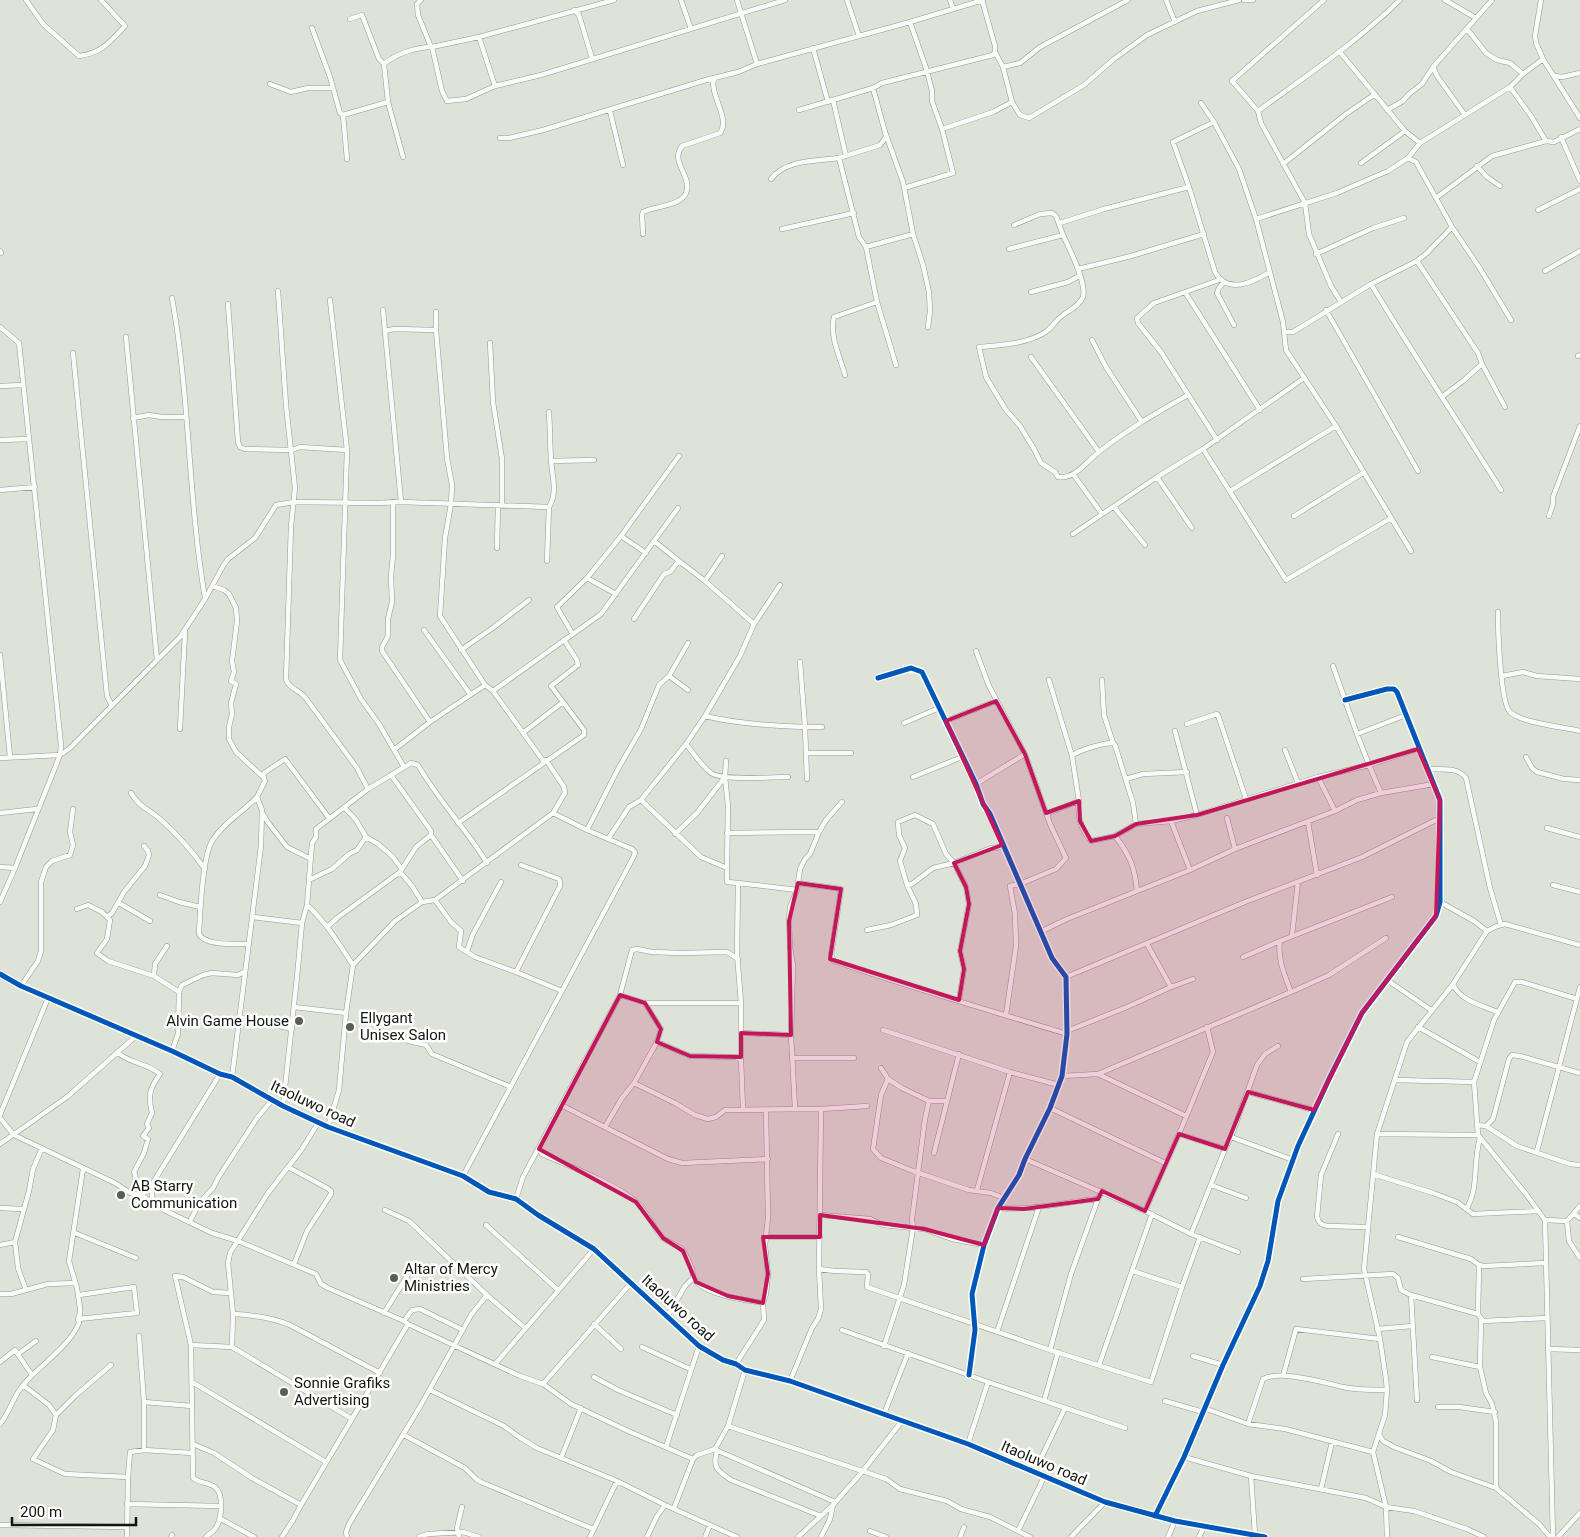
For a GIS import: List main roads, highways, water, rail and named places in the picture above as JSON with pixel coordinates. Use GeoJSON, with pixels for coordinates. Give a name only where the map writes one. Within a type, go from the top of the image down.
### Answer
{"type":"FeatureCollection","features":[{"type":"Feature","properties":{"kind":"place","name":"Alvin Game House"},"geometry":{"type":"Point","coordinates":[299,1021]}},
{"type":"Feature","properties":{"kind":"place","name":"Ellygant Unisex Salon"},"geometry":{"type":"Point","coordinates":[350,1027]}},
{"type":"Feature","properties":{"kind":"place","name":"AB Starry Communication"},"geometry":{"type":"Point","coordinates":[121,1195]}},
{"type":"Feature","properties":{"kind":"place","name":"Altar of Mercy Ministries"},"geometry":{"type":"Point","coordinates":[394,1278]}},
{"type":"Feature","properties":{"kind":"place","name":"Sonnie Grafiks Advertising"},"geometry":{"type":"Point","coordinates":[284,1392]}}]}
